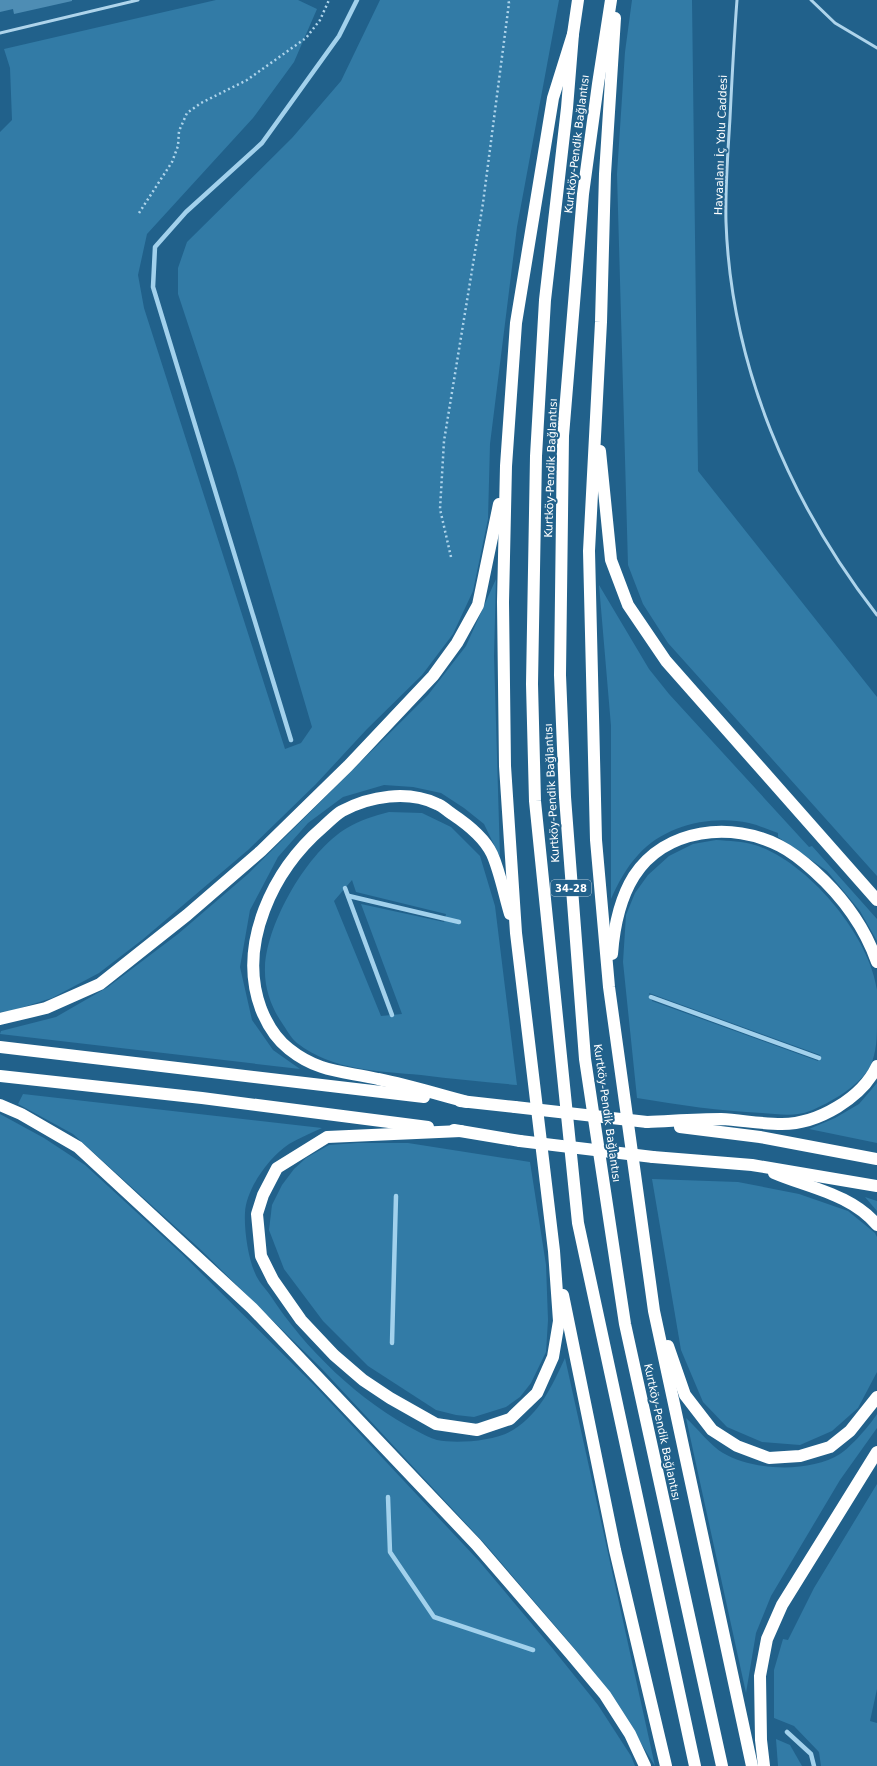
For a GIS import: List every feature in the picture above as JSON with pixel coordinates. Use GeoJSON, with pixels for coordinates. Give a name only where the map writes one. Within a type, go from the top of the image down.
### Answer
{"type":"FeatureCollection","features":[{"type":"Feature","properties":{"kind":"highway","name":"Kurtköy-Pendik Bağlantısı"},"geometry":{"type":"LineString","coordinates":[[578,0],[573,34],[567,108],[545,300],[536,456],[532,684],[535,801],[578,1223],[695,1766]]}},
{"type":"Feature","properties":{"kind":"highway","name":"Kurtköy-Pendik Bağlantısı"},"geometry":{"type":"LineString","coordinates":[[611,0],[583,194],[563,436],[560,675],[565,797],[585,1059],[625,1324],[722,1766]]}},
{"type":"Feature","properties":{"kind":"highway"},"geometry":{"type":"LineString","coordinates":[[617,0],[605,174],[601,322],[589,551],[596,840],[609,987],[654,1311],[752,1766]]}},
{"type":"Feature","properties":{"kind":"highway"},"geometry":{"type":"LineString","coordinates":[[461,1131],[327,1137],[277,1168],[263,1195],[257,1214],[261,1256],[273,1280],[301,1320],[334,1355],[363,1380],[390,1398],[436,1424],[476,1430],[510,1419],[537,1393],[553,1357],[559,1321],[554,1251],[516,932],[505,758],[503,602],[506,466],[516,323],[553,98],[573,34]]}},
{"type":"Feature","properties":{"kind":"highway"},"geometry":{"type":"LineString","coordinates":[[596,407],[610,560],[628,605],[666,662],[877,900]]}},
{"type":"Feature","properties":{"kind":"highway"},"geometry":{"type":"LineString","coordinates":[[0,1019],[46,1008],[100,984],[187,915],[261,851],[348,766],[433,676],[457,643],[478,604],[493,539],[506,466]]}},
{"type":"Feature","properties":{"kind":"highway"},"geometry":{"type":"LineString","coordinates":[[467,1102],[377,1078],[336,1072],[312,1064],[288,1049],[274,1033],[264,1016],[255,991],[255,943],[260,921],[281,875],[298,852],[318,831],[342,812],[368,801],[390,796],[413,797],[438,804],[468,825],[482,839],[491,853],[516,932]]}},
{"type":"Feature","properties":{"kind":"highway"},"geometry":{"type":"LineString","coordinates":[[609,987],[614,928],[624,898],[634,876],[649,858],[671,843],[697,833],[730,830],[754,836],[780,846],[803,862],[835,890],[857,918],[877,962]]}},
{"type":"Feature","properties":{"kind":"highway"},"geometry":{"type":"LineString","coordinates":[[0,1047],[647,1122],[760,1138],[877,1159]]}},
{"type":"Feature","properties":{"kind":"highway"},"geometry":{"type":"LineString","coordinates":[[647,1122],[721,1119],[783,1124],[810,1119],[838,1106],[857,1092],[872,1075],[877,1066]]}},
{"type":"Feature","properties":{"kind":"highway"},"geometry":{"type":"LineString","coordinates":[[0,1076],[202,1098],[461,1131],[520,1141],[653,1157],[752,1165],[877,1186]]}},
{"type":"Feature","properties":{"kind":"highway"},"geometry":{"type":"LineString","coordinates":[[0,1105],[21,1114],[78,1146],[258,1314],[476,1544],[570,1653],[605,1695],[630,1734],[645,1766]]}},
{"type":"Feature","properties":{"kind":"highway"},"geometry":{"type":"LineString","coordinates":[[752,1165],[793,1182],[837,1196],[867,1213],[877,1225]]}},
{"type":"Feature","properties":{"kind":"highway"},"geometry":{"type":"LineString","coordinates":[[554,1251],[615,1550],[666,1766]]}},
{"type":"Feature","properties":{"kind":"highway"},"geometry":{"type":"LineString","coordinates":[[654,1311],[685,1395],[712,1430],[737,1446],[769,1458],[800,1456],[830,1447],[850,1431],[877,1397]]}},
{"type":"Feature","properties":{"kind":"highway"},"geometry":{"type":"LineString","coordinates":[[764,1766],[761,1740],[760,1676],[767,1639],[782,1604],[877,1452]]}},
{"type":"Feature","properties":{"kind":"lane"},"geometry":{"type":"LineString","coordinates":[[0,33],[138,0]]}},
{"type":"Feature","properties":{"kind":"lane","name":"Havaalanı İç Yolu Caddesi"},"geometry":{"type":"LineString","coordinates":[[737,0],[726,192],[729,262],[737,315],[749,367],[765,415],[802,501],[824,540],[877,615]]}},
{"type":"Feature","properties":{"kind":"lane"},"geometry":{"type":"LineString","coordinates":[[811,0],[834,23],[877,48]]}},
{"type":"Feature","properties":{"kind":"path"},"geometry":{"type":"LineString","coordinates":[[139,213],[172,162],[178,146],[179,131],[186,113],[200,103],[247,80],[306,38],[320,20],[329,0]]}},
{"type":"Feature","properties":{"kind":"path"},"geometry":{"type":"LineString","coordinates":[[451,556],[440,509],[444,441],[483,203],[509,3],[508,0]]}},
{"type":"Feature","properties":{"kind":"shaded area"},"geometry":{"type":"Polygon","coordinates":[[[216,0],[298,0],[317,9],[294,62],[253,118],[147,234],[138,275],[144,308],[285,749],[301,743],[312,727],[236,469],[178,294],[178,268],[187,242],[292,138],[341,81],[380,0],[559,0],[517,227],[490,444],[488,519],[473,591],[453,634],[422,675],[367,729],[316,784],[248,850],[142,940],[99,973],[52,998],[11,1011],[0,1012],[0,132],[12,120],[10,68],[4,49],[216,0]]]}},
{"type":"Feature","properties":{"kind":"shaded area"},"geometry":{"type":"Polygon","coordinates":[[[632,0],[692,0],[698,471],[877,697],[877,876],[668,643],[643,604],[628,565],[617,174],[625,52],[632,0]]]}},
{"type":"Feature","properties":{"kind":"shaded area"},"geometry":{"type":"Polygon","coordinates":[[[496,579],[494,656],[500,857],[484,824],[464,808],[441,793],[413,787],[384,785],[343,797],[308,823],[278,857],[250,910],[240,967],[252,1020],[273,1050],[300,1069],[0,1034],[1,1031],[56,1017],[108,987],[178,934],[248,874],[428,695],[466,646],[496,579]]]}},
{"type":"Feature","properties":{"kind":"shaded area"},"geometry":{"type":"Polygon","coordinates":[[[599,585],[649,669],[669,694],[809,847],[812,846],[877,919],[877,941],[860,911],[827,871],[778,837],[778,833],[749,823],[719,820],[704,822],[689,825],[661,836],[638,855],[630,865],[616,887],[611,899],[611,726],[599,585]]]}},
{"type":"Feature","properties":{"kind":"shaded area"},"geometry":{"type":"Polygon","coordinates":[[[389,812],[422,813],[451,827],[480,856],[495,906],[517,1085],[373,1070],[341,1064],[311,1052],[293,1040],[272,1006],[267,991],[265,975],[267,949],[273,930],[292,889],[304,870],[332,839],[347,828],[367,818],[389,812]],[[352,880],[334,901],[381,1016],[402,1014],[361,904],[444,922],[446,914],[356,892],[352,880]]]}},
{"type":"Feature","properties":{"kind":"shaded area"},"geometry":{"type":"Polygon","coordinates":[[[716,840],[741,842],[755,845],[775,854],[795,867],[815,884],[833,903],[849,924],[862,947],[872,969],[877,990],[877,1038],[874,1056],[870,1067],[859,1081],[835,1099],[818,1108],[805,1113],[793,1115],[715,1109],[637,1098],[623,962],[626,915],[635,893],[648,875],[669,856],[693,844],[716,840]],[[649,993],[652,1001],[818,1061],[820,1055],[649,993]]]}},
{"type":"Feature","properties":{"kind":"shaded area"},"geometry":{"type":"Polygon","coordinates":[[[877,1083],[877,1143],[809,1129],[835,1118],[859,1104],[877,1083]]]}},
{"type":"Feature","properties":{"kind":"shaded area"},"geometry":{"type":"Polygon","coordinates":[[[23,1094],[322,1128],[289,1144],[281,1150],[267,1165],[254,1184],[249,1194],[245,1213],[246,1235],[250,1260],[258,1279],[284,1315],[317,1354],[335,1372],[375,1405],[396,1419],[427,1436],[445,1441],[476,1441],[496,1437],[513,1430],[531,1416],[538,1407],[550,1389],[565,1358],[655,1766],[614,1700],[575,1649],[486,1545],[322,1369],[200,1249],[73,1134],[18,1104],[23,1094]]]}},
{"type":"Feature","properties":{"kind":"shaded area"},"geometry":{"type":"Polygon","coordinates":[[[0,1114],[44,1138],[85,1165],[182,1254],[315,1386],[479,1561],[598,1705],[631,1756],[635,1766],[0,1766],[0,1114]]]}},
{"type":"Feature","properties":{"kind":"shaded area"},"geometry":{"type":"Polygon","coordinates":[[[357,1143],[408,1143],[530,1162],[546,1265],[548,1320],[546,1352],[531,1383],[520,1397],[506,1407],[474,1417],[456,1415],[436,1410],[368,1366],[323,1321],[284,1269],[269,1230],[272,1205],[282,1185],[294,1169],[306,1158],[329,1145],[357,1143]]]}},
{"type":"Feature","properties":{"kind":"shaded area"},"geometry":{"type":"Polygon","coordinates":[[[652,1179],[738,1182],[799,1194],[848,1211],[875,1233],[877,1237],[877,1372],[858,1408],[832,1431],[800,1445],[762,1442],[727,1427],[703,1402],[681,1350],[652,1179]]]}},
{"type":"Feature","properties":{"kind":"shaded area"},"geometry":{"type":"Polygon","coordinates":[[[865,1197],[877,1201],[877,1211],[865,1197]]]}},
{"type":"Feature","properties":{"kind":"shaded area"},"geometry":{"type":"Polygon","coordinates":[[[877,1414],[877,1428],[840,1480],[771,1596],[756,1633],[746,1693],[686,1418],[718,1450],[735,1459],[765,1466],[798,1467],[828,1460],[840,1454],[860,1436],[877,1414]]]}},
{"type":"Feature","properties":{"kind":"shaded area"},"geometry":{"type":"Polygon","coordinates":[[[877,1484],[877,1689],[870,1721],[877,1723],[877,1766],[821,1766],[819,1752],[794,1726],[774,1718],[774,1670],[783,1639],[788,1640],[814,1588],[877,1484]]]}},
{"type":"Feature","properties":{"kind":"shaded area"},"geometry":{"type":"Polygon","coordinates":[[[776,1739],[790,1745],[802,1766],[778,1766],[776,1739]]]}},
{"type":"Feature","properties":{"kind":"building"},"geometry":{"type":"Polygon","coordinates":[[[0,0],[72,1],[14,14],[13,9],[0,12],[0,0]]]}},
{"type":"Feature","properties":{"kind":"waterway"},"geometry":{"type":"LineString","coordinates":[[291,740],[153,287],[155,247],[186,212],[262,143],[339,36],[357,0]]}},
{"type":"Feature","properties":{"kind":"waterway"},"geometry":{"type":"LineString","coordinates":[[345,888],[392,1015]]}},
{"type":"Feature","properties":{"kind":"waterway"},"geometry":{"type":"LineString","coordinates":[[349,896],[459,922]]}},
{"type":"Feature","properties":{"kind":"waterway"},"geometry":{"type":"LineString","coordinates":[[651,997],[819,1058]]}},
{"type":"Feature","properties":{"kind":"waterway"},"geometry":{"type":"LineString","coordinates":[[392,1343],[396,1196]]}},
{"type":"Feature","properties":{"kind":"waterway"},"geometry":{"type":"LineString","coordinates":[[388,1497],[390,1552],[434,1617],[533,1650]]}},
{"type":"Feature","properties":{"kind":"waterway"},"geometry":{"type":"LineString","coordinates":[[787,1732],[811,1754],[814,1766]]}}]}
